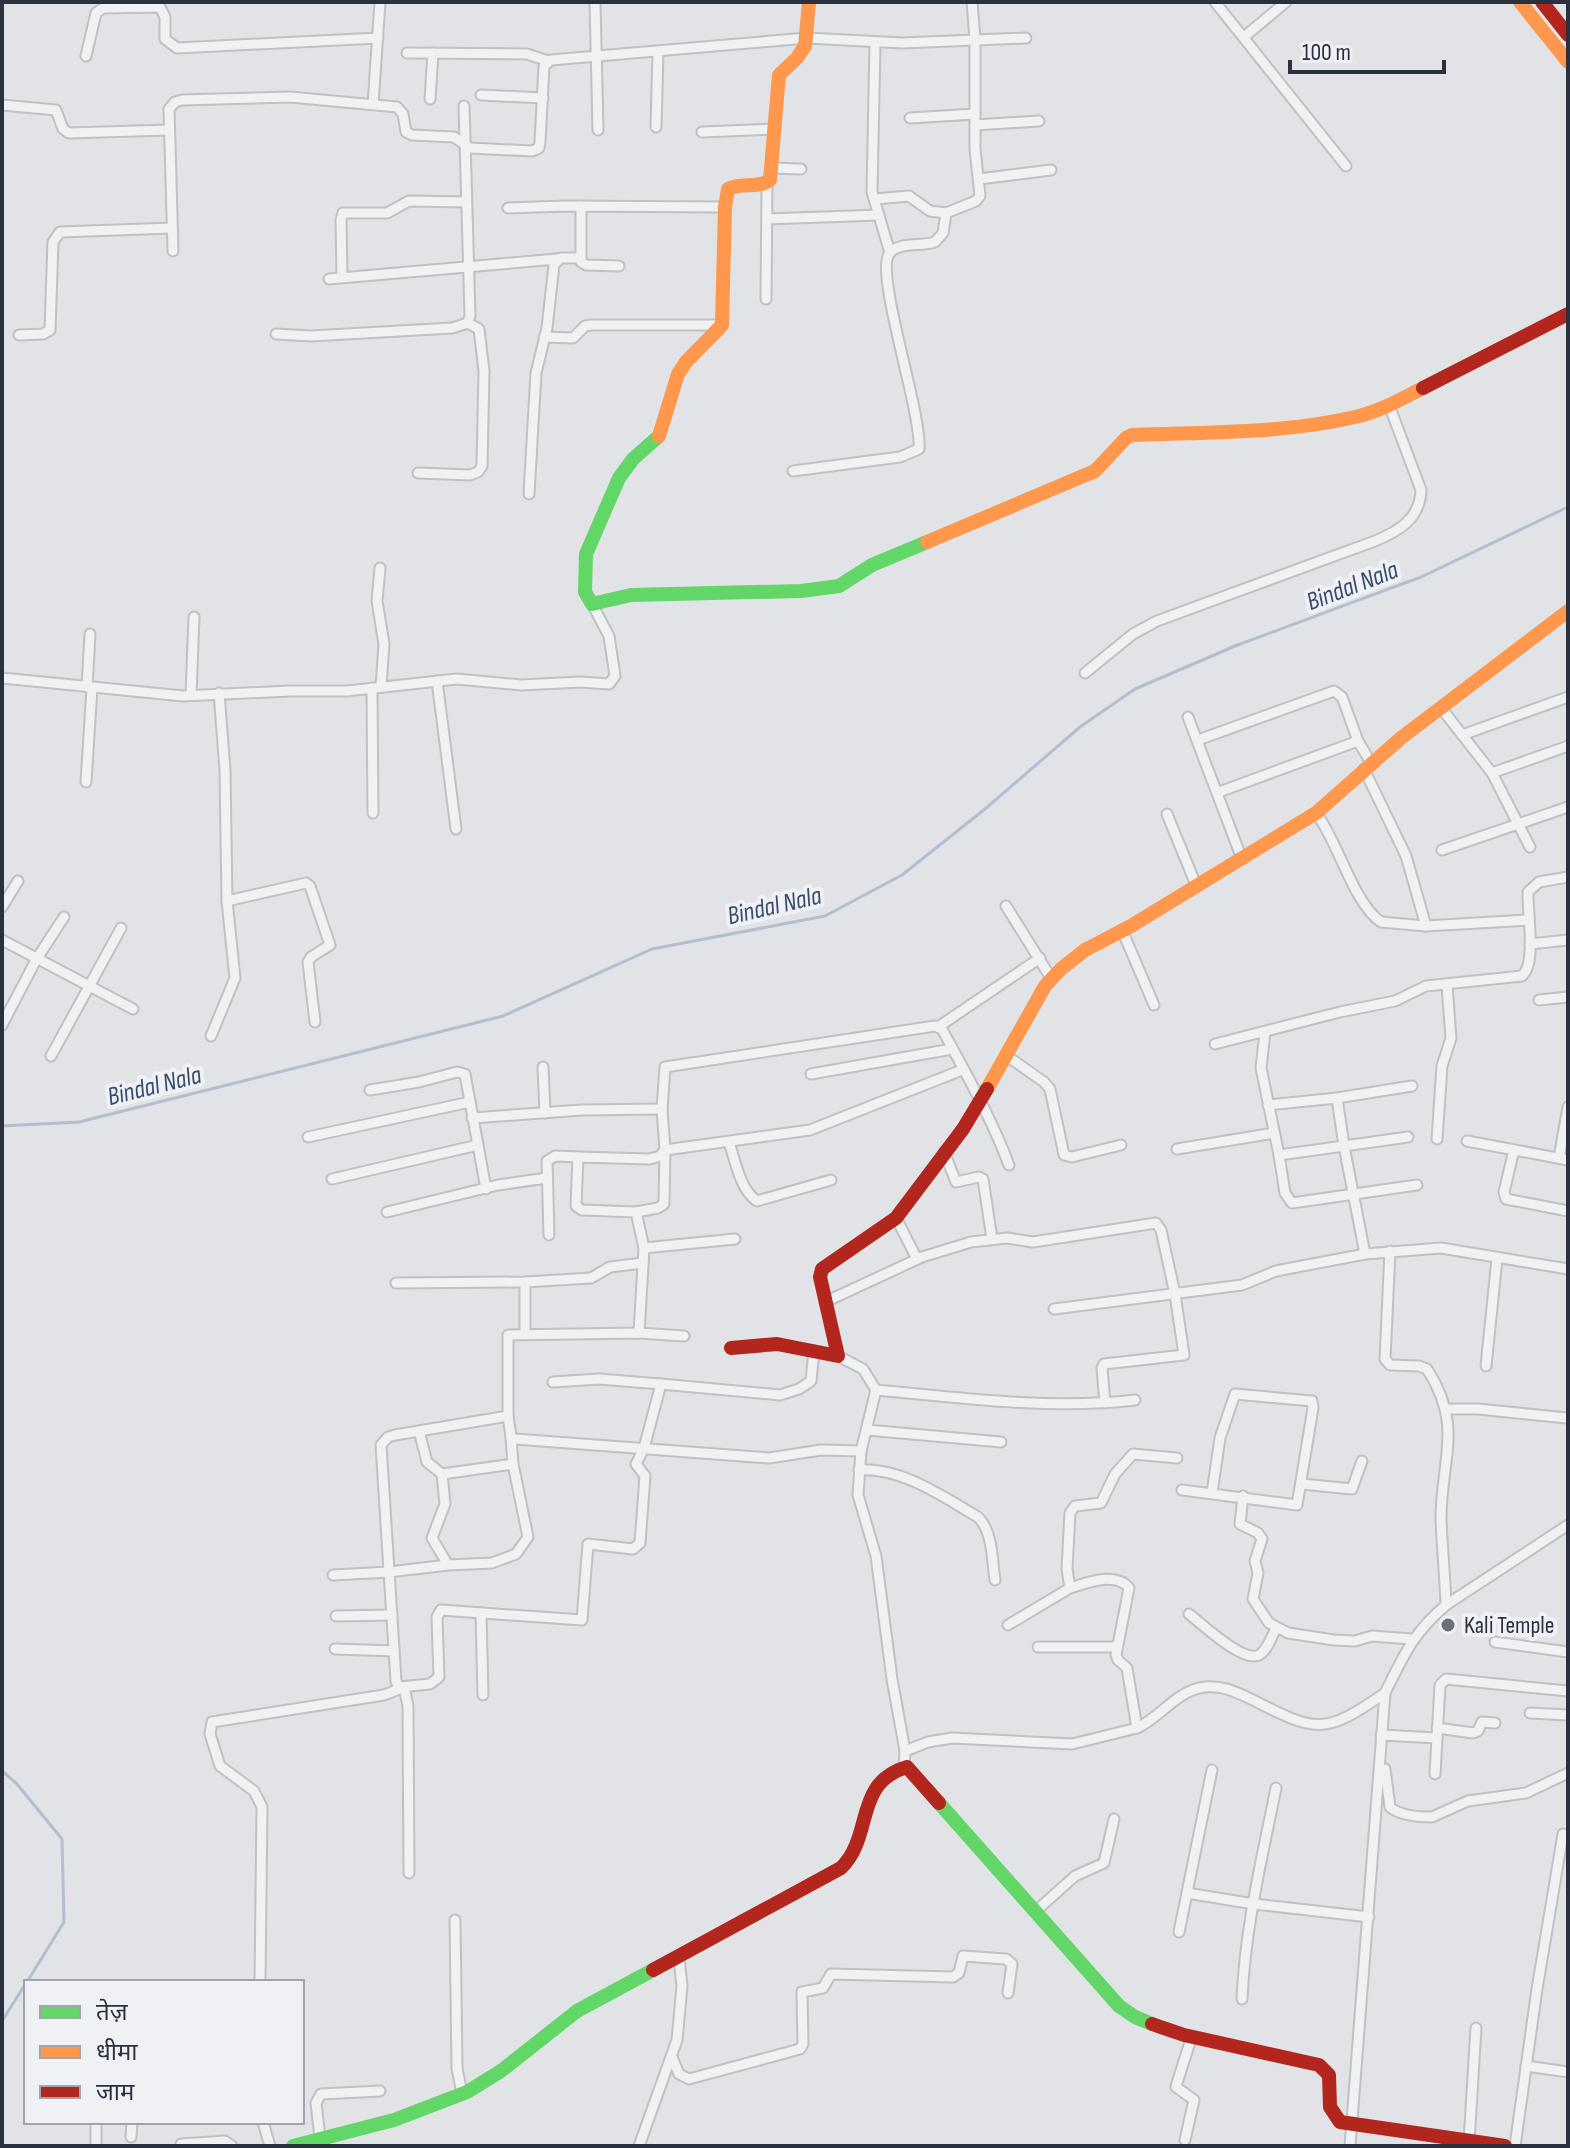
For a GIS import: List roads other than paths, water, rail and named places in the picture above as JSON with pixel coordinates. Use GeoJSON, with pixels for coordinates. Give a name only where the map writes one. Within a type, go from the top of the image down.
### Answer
{"type":"FeatureCollection","features":[{"type":"Feature","properties":{"kind":"main road"},"geometry":{"type":"LineString","coordinates":[[809,2],[807,38],[799,56],[779,75],[772,168],[767,184],[731,186],[725,207],[722,325],[678,374],[658,438],[633,459],[619,478],[586,554],[585,592],[592,604],[631,595],[801,591],[839,586],[872,565],[1095,471],[1132,435],[1310,425],[1356,417],[1389,405],[1568,314]]}},
{"type":"Feature","properties":{"kind":"main road"},"geometry":{"type":"LineString","coordinates":[[1520,2],[1568,62]]}},
{"type":"Feature","properties":{"kind":"main road"},"geometry":{"type":"LineString","coordinates":[[1542,2],[1568,35]]}},
{"type":"Feature","properties":{"kind":"main road"},"geometry":{"type":"LineString","coordinates":[[731,1348],[777,1344],[838,1356],[820,1277],[822,1269],[896,1218],[963,1129],[1051,978],[1085,950],[1316,813],[1368,766],[1568,611]]}},
{"type":"Feature","properties":{"kind":"main road"},"geometry":{"type":"LineString","coordinates":[[293,2146],[445,2103],[514,2062],[547,2032],[577,2011],[679,1958],[844,1865],[852,1854],[872,1792],[889,1774],[904,1767],[913,1770],[954,1821],[1125,2012],[1146,2023],[1192,2036],[1323,2067],[1329,2075],[1332,2114],[1340,2122],[1505,2146]]}},
{"type":"Feature","properties":{"kind":"street"},"geometry":{"type":"LineString","coordinates":[[86,56],[96,2]]}},
{"type":"Feature","properties":{"kind":"street"},"geometry":{"type":"LineString","coordinates":[[373,104],[380,2]]}},
{"type":"Feature","properties":{"kind":"street"},"geometry":{"type":"LineString","coordinates":[[595,2],[598,130]]}},
{"type":"Feature","properties":{"kind":"street"},"geometry":{"type":"LineString","coordinates":[[874,199],[909,196],[930,211],[946,213],[978,199],[981,191],[975,125],[972,2]]}},
{"type":"Feature","properties":{"kind":"street"},"geometry":{"type":"LineString","coordinates":[[1215,2],[1346,166]]}},
{"type":"Feature","properties":{"kind":"street"},"geometry":{"type":"LineString","coordinates":[[1244,37],[1286,2]]}},
{"type":"Feature","properties":{"kind":"street"},"geometry":{"type":"LineString","coordinates":[[96,13],[103,8],[156,6],[165,13],[165,39],[177,48],[378,38]]}},
{"type":"Feature","properties":{"kind":"street"},"geometry":{"type":"LineString","coordinates":[[407,53],[527,54],[548,61],[807,38],[875,43],[1026,38]]}},
{"type":"Feature","properties":{"kind":"street"},"geometry":{"type":"LineString","coordinates":[[793,471],[900,457],[919,449],[888,290],[887,260],[890,253],[874,199],[872,125],[875,43]]}},
{"type":"Feature","properties":{"kind":"street"},"geometry":{"type":"LineString","coordinates":[[656,127],[658,52]]}},
{"type":"Feature","properties":{"kind":"street"},"geometry":{"type":"LineString","coordinates":[[430,99],[433,53]]}},
{"type":"Feature","properties":{"kind":"street"},"geometry":{"type":"LineString","coordinates":[[173,251],[169,109],[175,102],[290,97],[373,104],[400,108],[409,134],[454,137],[466,146],[536,150],[540,142],[544,66],[548,61]]}},
{"type":"Feature","properties":{"kind":"street"},"geometry":{"type":"LineString","coordinates":[[481,95],[543,98]]}},
{"type":"Feature","properties":{"kind":"street"},"geometry":{"type":"LineString","coordinates":[[2,105],[56,110],[63,129],[69,133],[169,130]]}},
{"type":"Feature","properties":{"kind":"street"},"geometry":{"type":"LineString","coordinates":[[464,106],[468,323]]}},
{"type":"Feature","properties":{"kind":"street"},"geometry":{"type":"LineString","coordinates":[[910,118],[975,114]]}},
{"type":"Feature","properties":{"kind":"street"},"geometry":{"type":"LineString","coordinates":[[975,125],[1039,121]]}},
{"type":"Feature","properties":{"kind":"street"},"geometry":{"type":"LineString","coordinates":[[702,132],[775,129]]}},
{"type":"Feature","properties":{"kind":"street"},"geometry":{"type":"LineString","coordinates":[[772,168],[801,169]]}},
{"type":"Feature","properties":{"kind":"street"},"geometry":{"type":"LineString","coordinates":[[979,179],[1051,170]]}},
{"type":"Feature","properties":{"kind":"street"},"geometry":{"type":"LineString","coordinates":[[766,299],[767,184]]}},
{"type":"Feature","properties":{"kind":"street"},"geometry":{"type":"LineString","coordinates":[[342,277],[343,213],[387,213],[409,201],[466,202]]}},
{"type":"Feature","properties":{"kind":"street"},"geometry":{"type":"LineString","coordinates":[[581,206],[580,258],[586,265],[619,266]]}},
{"type":"Feature","properties":{"kind":"street"},"geometry":{"type":"LineString","coordinates":[[508,208],[725,207]]}},
{"type":"Feature","properties":{"kind":"street"},"geometry":{"type":"LineString","coordinates":[[890,253],[906,246],[935,242],[943,233],[946,213]]}},
{"type":"Feature","properties":{"kind":"street"},"geometry":{"type":"LineString","coordinates":[[767,219],[879,215]]}},
{"type":"Feature","properties":{"kind":"street"},"geometry":{"type":"LineString","coordinates":[[19,335],[43,334],[50,330],[53,242],[60,232],[172,228]]}},
{"type":"Feature","properties":{"kind":"street"},"geometry":{"type":"LineString","coordinates":[[329,279],[580,258]]}},
{"type":"Feature","properties":{"kind":"street"},"geometry":{"type":"LineString","coordinates":[[529,494],[536,373],[557,259]]}},
{"type":"Feature","properties":{"kind":"street"},"geometry":{"type":"LineString","coordinates":[[276,334],[311,336],[452,328],[468,323],[479,329],[483,349],[480,470],[470,475],[418,473]]}},
{"type":"Feature","properties":{"kind":"street"},"geometry":{"type":"LineString","coordinates":[[544,337],[573,338],[588,325],[722,325]]}},
{"type":"Feature","properties":{"kind":"street"},"geometry":{"type":"LineString","coordinates":[[1085,673],[1133,634],[1157,621],[1375,541],[1406,524],[1416,512],[1421,490],[1389,405]]}},
{"type":"Feature","properties":{"kind":"street"},"geometry":{"type":"LineString","coordinates":[[373,813],[376,688],[384,644],[377,601],[380,568]]}},
{"type":"Feature","properties":{"kind":"street"},"geometry":{"type":"LineString","coordinates":[[2,678],[191,695],[347,691],[466,679],[521,685],[613,682],[611,642],[592,604]]}},
{"type":"Feature","properties":{"kind":"street"},"geometry":{"type":"LineString","coordinates":[[191,695],[194,617]]}},
{"type":"Feature","properties":{"kind":"street"},"geometry":{"type":"LineString","coordinates":[[86,782],[90,634]]}},
{"type":"Feature","properties":{"kind":"street"},"geometry":{"type":"LineString","coordinates":[[437,681],[456,829]]}},
{"type":"Feature","properties":{"kind":"street"},"geometry":{"type":"LineString","coordinates":[[1198,740],[1334,691],[1342,697],[1406,856],[1426,926]]}},
{"type":"Feature","properties":{"kind":"street"},"geometry":{"type":"LineString","coordinates":[[211,1036],[235,978],[227,901],[225,770],[219,693]]}},
{"type":"Feature","properties":{"kind":"street"},"geometry":{"type":"LineString","coordinates":[[1462,735],[1568,697]]}},
{"type":"Feature","properties":{"kind":"street"},"geometry":{"type":"LineString","coordinates":[[1442,709],[1492,773],[1530,847]]}},
{"type":"Feature","properties":{"kind":"street"},"geometry":{"type":"LineString","coordinates":[[1188,717],[1242,859]]}},
{"type":"Feature","properties":{"kind":"street"},"geometry":{"type":"LineString","coordinates":[[1219,792],[1358,741]]}},
{"type":"Feature","properties":{"kind":"street"},"geometry":{"type":"LineString","coordinates":[[1492,773],[1568,746]]}},
{"type":"Feature","properties":{"kind":"street"},"geometry":{"type":"LineString","coordinates":[[1442,850],[1568,807]]}},
{"type":"Feature","properties":{"kind":"street"},"geometry":{"type":"LineString","coordinates":[[1316,813],[1375,918],[1385,923],[1426,926],[1528,920]]}},
{"type":"Feature","properties":{"kind":"street"},"geometry":{"type":"LineString","coordinates":[[1167,814],[1196,885]]}},
{"type":"Feature","properties":{"kind":"street"},"geometry":{"type":"LineString","coordinates":[[1215,1044],[1395,1001],[1426,986],[1522,976],[1528,971],[1530,888],[1539,882],[1568,877]]}},
{"type":"Feature","properties":{"kind":"street"},"geometry":{"type":"LineString","coordinates":[[2,907],[18,881]]}},
{"type":"Feature","properties":{"kind":"street"},"geometry":{"type":"LineString","coordinates":[[227,901],[299,883],[310,886],[330,945],[308,962],[315,1022]]}},
{"type":"Feature","properties":{"kind":"street"},"geometry":{"type":"LineString","coordinates":[[1006,906],[1051,978]]}},
{"type":"Feature","properties":{"kind":"street"},"geometry":{"type":"LineString","coordinates":[[2,1025],[36,960],[64,917]]}},
{"type":"Feature","properties":{"kind":"street"},"geometry":{"type":"LineString","coordinates":[[51,1056],[121,928]]}},
{"type":"Feature","properties":{"kind":"street"},"geometry":{"type":"LineString","coordinates":[[1122,930],[1154,1005]]}},
{"type":"Feature","properties":{"kind":"street"},"geometry":{"type":"LineString","coordinates":[[2,940],[133,1009]]}},
{"type":"Feature","properties":{"kind":"street"},"geometry":{"type":"LineString","coordinates":[[1530,944],[1568,940]]}},
{"type":"Feature","properties":{"kind":"street"},"geometry":{"type":"LineString","coordinates":[[578,1157],[576,1206],[582,1210],[636,1212],[658,1208],[664,1204],[662,1109],[665,1067],[938,1027],[1040,958]]}},
{"type":"Feature","properties":{"kind":"street"},"geometry":{"type":"LineString","coordinates":[[1437,1139],[1442,1066],[1451,1038],[1447,985]]}},
{"type":"Feature","properties":{"kind":"street"},"geometry":{"type":"LineString","coordinates":[[1539,1000],[1568,997]]}},
{"type":"Feature","properties":{"kind":"street"},"geometry":{"type":"LineString","coordinates":[[938,1027],[980,1097],[1009,1165]]}},
{"type":"Feature","properties":{"kind":"street"},"geometry":{"type":"LineString","coordinates":[[1265,1032],[1260,1059],[1285,1193],[1292,1203],[1417,1185]]}},
{"type":"Feature","properties":{"kind":"street"},"geometry":{"type":"LineString","coordinates":[[811,1074],[952,1049]]}},
{"type":"Feature","properties":{"kind":"street"},"geometry":{"type":"LineString","coordinates":[[1007,1056],[1050,1089],[1064,1155],[1072,1157],[1121,1145]]}},
{"type":"Feature","properties":{"kind":"street"},"geometry":{"type":"LineString","coordinates":[[543,1067],[545,1113]]}},
{"type":"Feature","properties":{"kind":"street"},"geometry":{"type":"LineString","coordinates":[[549,1235],[546,1165],[551,1158],[650,1159],[660,1156],[665,1150],[708,1142],[729,1142],[819,1128],[871,1104],[962,1070]]}},
{"type":"Feature","properties":{"kind":"street"},"geometry":{"type":"LineString","coordinates":[[370,1090],[460,1071],[466,1075],[486,1189]]}},
{"type":"Feature","properties":{"kind":"street"},"geometry":{"type":"LineString","coordinates":[[1268,1105],[1412,1086]]}},
{"type":"Feature","properties":{"kind":"street"},"geometry":{"type":"LineString","coordinates":[[1337,1098],[1365,1254]]}},
{"type":"Feature","properties":{"kind":"street"},"geometry":{"type":"LineString","coordinates":[[308,1137],[470,1102]]}},
{"type":"Feature","properties":{"kind":"street"},"geometry":{"type":"LineString","coordinates":[[1467,1141],[1564,1159],[1568,1107]]}},
{"type":"Feature","properties":{"kind":"street"},"geometry":{"type":"LineString","coordinates":[[472,1118],[662,1109]]}},
{"type":"Feature","properties":{"kind":"street"},"geometry":{"type":"LineString","coordinates":[[1177,1149],[1274,1133]]}},
{"type":"Feature","properties":{"kind":"street"},"geometry":{"type":"LineString","coordinates":[[1279,1155],[1408,1137]]}},
{"type":"Feature","properties":{"kind":"street"},"geometry":{"type":"LineString","coordinates":[[729,1142],[744,1184],[750,1196],[757,1201],[831,1180]]}},
{"type":"Feature","properties":{"kind":"street"},"geometry":{"type":"LineString","coordinates":[[332,1179],[478,1145]]}},
{"type":"Feature","properties":{"kind":"street"},"geometry":{"type":"LineString","coordinates":[[1514,1150],[1504,1192],[1506,1199],[1568,1211]]}},
{"type":"Feature","properties":{"kind":"street"},"geometry":{"type":"LineString","coordinates":[[944,1152],[956,1182],[979,1177],[983,1179],[992,1239]]}},
{"type":"Feature","properties":{"kind":"street"},"geometry":{"type":"LineString","coordinates":[[387,1212],[547,1178]]}},
{"type":"Feature","properties":{"kind":"street"},"geometry":{"type":"LineString","coordinates":[[636,1212],[644,1248],[639,1333]]}},
{"type":"Feature","properties":{"kind":"street"},"geometry":{"type":"LineString","coordinates":[[896,1218],[917,1259]]}},
{"type":"Feature","properties":{"kind":"street"},"geometry":{"type":"LineString","coordinates":[[825,1302],[917,1259],[971,1242],[1007,1238],[1033,1242],[1156,1223],[1161,1230],[1175,1294],[1184,1355],[1104,1364],[1105,1403]]}},
{"type":"Feature","properties":{"kind":"street"},"geometry":{"type":"LineString","coordinates":[[644,1248],[735,1239]]}},
{"type":"Feature","properties":{"kind":"street"},"geometry":{"type":"LineString","coordinates":[[1054,1309],[1242,1285],[1276,1271],[1390,1251],[1441,1248],[1568,1269]]}},
{"type":"Feature","properties":{"kind":"street"},"geometry":{"type":"LineString","coordinates":[[1390,1251],[1385,1359],[1390,1365],[1427,1369],[1446,1409],[1449,1443],[1441,1519],[1446,1605]]}},
{"type":"Feature","properties":{"kind":"street"},"geometry":{"type":"LineString","coordinates":[[1486,1366],[1497,1259]]}},
{"type":"Feature","properties":{"kind":"street"},"geometry":{"type":"LineString","coordinates":[[396,1283],[594,1278],[610,1267],[643,1263]]}},
{"type":"Feature","properties":{"kind":"street"},"geometry":{"type":"LineString","coordinates":[[525,1282],[525,1334]]}},
{"type":"Feature","properties":{"kind":"street"},"geometry":{"type":"LineString","coordinates":[[333,1575],[492,1563],[516,1554],[528,1537],[513,1464],[508,1416],[506,1337],[510,1334],[639,1333],[684,1336]]}},
{"type":"Feature","properties":{"kind":"street"},"geometry":{"type":"LineString","coordinates":[[553,1382],[599,1379],[785,1395],[810,1382],[814,1351]]}},
{"type":"Feature","properties":{"kind":"street"},"geometry":{"type":"LineString","coordinates":[[838,1356],[863,1369],[876,1390],[861,1451],[858,1495],[876,1556],[905,1751],[904,1767]]}},
{"type":"Feature","properties":{"kind":"street"},"geometry":{"type":"LineString","coordinates":[[260,1980],[262,1807],[254,1791],[220,1766],[210,1734],[212,1722],[384,1695],[430,1684],[439,1677],[439,1612],[444,1609],[582,1620],[588,1544],[633,1549],[640,1543],[645,1476],[636,1464],[644,1448],[661,1384]]}},
{"type":"Feature","properties":{"kind":"street"},"geometry":{"type":"LineString","coordinates":[[876,1390],[1027,1403],[1135,1400]]}},
{"type":"Feature","properties":{"kind":"street"},"geometry":{"type":"LineString","coordinates":[[1182,1490],[1212,1493],[1243,1496],[1296,1506],[1302,1484],[1312,1401],[1239,1393],[1234,1396],[1220,1438],[1212,1493]]}},
{"type":"Feature","properties":{"kind":"street"},"geometry":{"type":"LineString","coordinates":[[1446,1409],[1567,1418]]}},
{"type":"Feature","properties":{"kind":"street"},"geometry":{"type":"LineString","coordinates":[[409,1873],[408,1706],[403,1688],[396,1681],[379,1451],[388,1437],[508,1416]]}},
{"type":"Feature","properties":{"kind":"street"},"geometry":{"type":"LineString","coordinates":[[867,1430],[1001,1442]]}},
{"type":"Feature","properties":{"kind":"street"},"geometry":{"type":"LineString","coordinates":[[419,1431],[427,1462],[442,1474],[445,1504],[432,1538],[448,1565]]}},
{"type":"Feature","properties":{"kind":"street"},"geometry":{"type":"LineString","coordinates":[[511,1437],[769,1458],[821,1450],[861,1451]]}},
{"type":"Feature","properties":{"kind":"street"},"geometry":{"type":"LineString","coordinates":[[1070,1588],[1067,1569],[1070,1513],[1073,1507],[1101,1503],[1115,1474],[1133,1454],[1177,1458]]}},
{"type":"Feature","properties":{"kind":"street"},"geometry":{"type":"LineString","coordinates":[[1302,1484],[1352,1489],[1362,1461]]}},
{"type":"Feature","properties":{"kind":"street"},"geometry":{"type":"LineString","coordinates":[[442,1474],[513,1464]]}},
{"type":"Feature","properties":{"kind":"street"},"geometry":{"type":"LineString","coordinates":[[859,1470],[883,1469],[899,1475],[978,1517],[986,1527],[989,1538],[995,1580]]}},
{"type":"Feature","properties":{"kind":"street"},"geometry":{"type":"LineString","coordinates":[[1243,1496],[1240,1524],[1258,1533],[1262,1539],[1255,1561],[1258,1573],[1253,1599],[1276,1628],[1306,1637],[1334,1640],[1355,1641],[1372,1636],[1412,1639]]}},
{"type":"Feature","properties":{"kind":"street"},"geometry":{"type":"LineString","coordinates":[[1568,1525],[1446,1605],[1412,1639],[1385,1693],[1381,1735],[1390,1807],[1401,1814],[1432,1817],[1480,1798],[1521,1795],[1568,1773]]}},
{"type":"Feature","properties":{"kind":"street"},"geometry":{"type":"LineString","coordinates":[[1008,1625],[1070,1588],[1101,1580],[1122,1581],[1128,1586],[1127,1606],[1116,1647],[1116,1659],[1127,1668],[1137,1728]]}},
{"type":"Feature","properties":{"kind":"street"},"geometry":{"type":"LineString","coordinates":[[481,1613],[483,1695]]}},
{"type":"Feature","properties":{"kind":"street"},"geometry":{"type":"LineString","coordinates":[[1189,1614],[1235,1650],[1249,1656],[1263,1651],[1276,1628]]}},
{"type":"Feature","properties":{"kind":"street"},"geometry":{"type":"LineString","coordinates":[[336,1616],[392,1615]]}},
{"type":"Feature","properties":{"kind":"street"},"geometry":{"type":"LineString","coordinates":[[1495,1642],[1568,1652]]}},
{"type":"Feature","properties":{"kind":"street"},"geometry":{"type":"LineString","coordinates":[[1038,1647],[1116,1647]]}},
{"type":"Feature","properties":{"kind":"street"},"geometry":{"type":"LineString","coordinates":[[335,1649],[394,1651]]}},
{"type":"Feature","properties":{"kind":"street"},"geometry":{"type":"LineString","coordinates":[[1435,1774],[1440,1685],[1446,1679],[1568,1691]]}},
{"type":"Feature","properties":{"kind":"street"},"geometry":{"type":"LineString","coordinates":[[905,1751],[928,1742],[952,1738],[1072,1744],[1137,1728],[1186,1692],[1206,1687],[1231,1690],[1290,1719],[1321,1725],[1348,1719],[1385,1693]]}},
{"type":"Feature","properties":{"kind":"street"},"geometry":{"type":"LineString","coordinates":[[1530,1713],[1568,1715]]}},
{"type":"Feature","properties":{"kind":"street"},"geometry":{"type":"LineString","coordinates":[[1381,1735],[1473,1733],[1478,1731],[1481,1723],[1495,1723]]}},
{"type":"Feature","properties":{"kind":"street"},"geometry":{"type":"LineString","coordinates":[[1350,2146],[1382,1758]]}},
{"type":"Feature","properties":{"kind":"street"},"geometry":{"type":"LineString","coordinates":[[1179,1932],[1212,1770]]}},
{"type":"Feature","properties":{"kind":"street"},"geometry":{"type":"LineString","coordinates":[[1242,1999],[1244,1962],[1276,1788]]}},
{"type":"Feature","properties":{"kind":"street"},"geometry":{"type":"LineString","coordinates":[[1036,1911],[1075,1876],[1104,1863],[1114,1819]]}},
{"type":"Feature","properties":{"kind":"street"},"geometry":{"type":"LineString","coordinates":[[1515,2146],[1563,1834]]}},
{"type":"Feature","properties":{"kind":"street"},"geometry":{"type":"LineString","coordinates":[[1187,1893],[1369,1917]]}},
{"type":"Feature","properties":{"kind":"street"},"geometry":{"type":"LineString","coordinates":[[455,1920],[457,2068],[462,2094]]}},
{"type":"Feature","properties":{"kind":"street"},"geometry":{"type":"LineString","coordinates":[[672,2057],[679,2074],[689,2079],[800,2049],[803,2044],[801,1995],[804,1990],[823,1988],[831,1974],[953,1977],[959,1973],[963,1956],[1006,1959],[1012,1964],[1008,1993]]}},
{"type":"Feature","properties":{"kind":"street"},"geometry":{"type":"LineString","coordinates":[[639,2146],[672,2057],[681,2013],[679,1958]]}},
{"type":"Feature","properties":{"kind":"street"},"geometry":{"type":"LineString","coordinates":[[1469,2142],[1476,2028]]}},
{"type":"Feature","properties":{"kind":"street"},"geometry":{"type":"LineString","coordinates":[[1185,2140],[1194,2100],[1176,2087],[1192,2036]]}},
{"type":"Feature","properties":{"kind":"street"},"geometry":{"type":"LineString","coordinates":[[1526,2066],[1568,2072]]}},
{"type":"Feature","properties":{"kind":"street"},"geometry":{"type":"LineString","coordinates":[[320,2138],[316,2103],[321,2094],[380,2091]]}},
{"type":"Feature","properties":{"kind":"street"},"geometry":{"type":"LineString","coordinates":[[96,2124],[96,2146]]}},
{"type":"Feature","properties":{"kind":"street"},"geometry":{"type":"LineString","coordinates":[[131,2137],[132,2124]]}},
{"type":"Feature","properties":{"kind":"street"},"geometry":{"type":"LineString","coordinates":[[264,2124],[270,2146]]}},
{"type":"Feature","properties":{"kind":"street"},"geometry":{"type":"LineString","coordinates":[[181,2144],[225,2141],[232,2146]]}},
{"type":"Feature","properties":{"kind":"waterway","name":"Bindal Nala"},"geometry":{"type":"LineString","coordinates":[[2,1126],[79,1122],[503,1016],[652,949],[825,916],[902,875],[1080,727],[1135,689],[1235,646],[1421,577],[1568,507]]}},
{"type":"Feature","properties":{"kind":"waterway","name":"Bindal Nala"},"geometry":{"type":"LineString","coordinates":[[2,1771],[16,1783],[62,1839],[64,1922],[28,1980]]}},
{"type":"Feature","properties":{"kind":"waterway","name":"Bindal Nala"},"geometry":{"type":"LineString","coordinates":[[2,2021],[24,1986]]}},
{"type":"Feature","properties":{"kind":"place","name":"Kali Temple"},"geometry":{"type":"Point","coordinates":[1448,1625]}}]}
